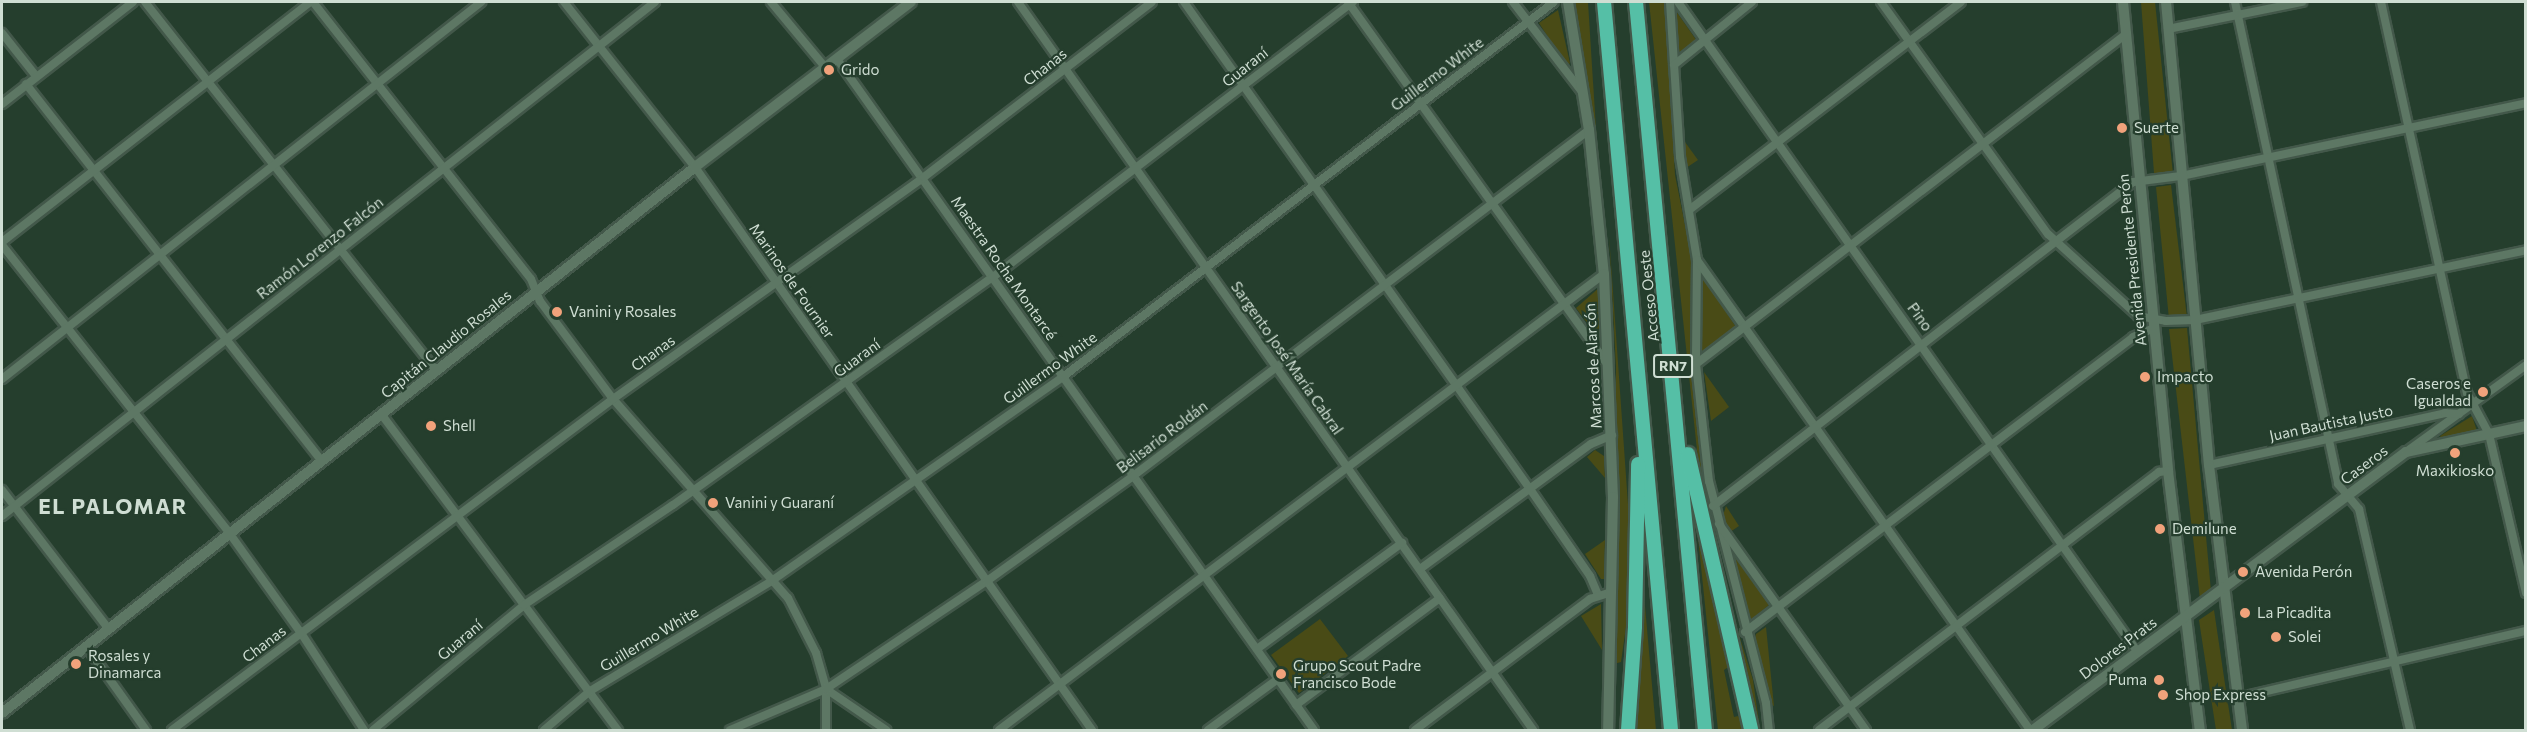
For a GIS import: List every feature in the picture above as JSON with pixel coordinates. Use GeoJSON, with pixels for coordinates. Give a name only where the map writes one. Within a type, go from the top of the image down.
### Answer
{"type":"FeatureCollection","features":[{"type":"Feature","properties":{"kind":"highway","name":"Acceso Oeste"},"geometry":{"type":"LineString","coordinates":[[1604,2],[1640,414],[1671,730]]}},
{"type":"Feature","properties":{"kind":"highway","name":"Acceso Oeste"},"geometry":{"type":"LineString","coordinates":[[1636,2],[1677,408],[1705,730]]}},
{"type":"Feature","properties":{"kind":"highway"},"geometry":{"type":"LineString","coordinates":[[1677,408],[1751,730]]}},
{"type":"Feature","properties":{"kind":"highway"},"geometry":{"type":"LineString","coordinates":[[1628,730],[1635,626],[1640,414]]}},
{"type":"Feature","properties":{"kind":"street"},"geometry":{"type":"LineString","coordinates":[[2,104],[133,2]]}},
{"type":"Feature","properties":{"kind":"street"},"geometry":{"type":"LineString","coordinates":[[145,2],[437,372]]}},
{"type":"Feature","properties":{"kind":"street"},"geometry":{"type":"LineString","coordinates":[[364,730],[301,633],[230,534],[2,244],[206,82],[312,2],[531,279],[536,291],[613,399],[773,580],[808,633],[826,689],[825,730]]}},
{"type":"Feature","properties":{"kind":"street"},"geometry":{"type":"LineString","coordinates":[[2,379],[481,2]]}},
{"type":"Feature","properties":{"kind":"street","name":"Marinos de Fournier"},"geometry":{"type":"LineString","coordinates":[[564,2],[695,167],[1092,730]]}},
{"type":"Feature","properties":{"kind":"street","name":"Ramón Lorenzo Falcón"},"geometry":{"type":"LineString","coordinates":[[2,516],[444,169],[598,45],[656,2]]}},
{"type":"Feature","properties":{"kind":"street"},"geometry":{"type":"LineString","coordinates":[[771,2],[825,67]]}},
{"type":"Feature","properties":{"kind":"street","name":"Capitán Claudio Rosales"},"geometry":{"type":"LineString","coordinates":[[2,713],[437,372],[536,291],[911,2]]}},
{"type":"Feature","properties":{"kind":"street","name":"Sargento José María Cabral"},"geometry":{"type":"LineString","coordinates":[[1018,2],[1533,730]]}},
{"type":"Feature","properties":{"kind":"street","name":"Chanas"},"geometry":{"type":"LineString","coordinates":[[172,730],[613,399],[924,177],[1152,2]]}},
{"type":"Feature","properties":{"kind":"street"},"geometry":{"type":"LineString","coordinates":[[1184,2],[1603,594],[1492,672],[1415,730]]}},
{"type":"Feature","properties":{"kind":"street"},"geometry":{"type":"LineString","coordinates":[[1350,2],[1420,104],[1608,366]]}},
{"type":"Feature","properties":{"kind":"street","name":"Guaraní"},"geometry":{"type":"LineString","coordinates":[[372,730],[524,605],[848,382],[993,277],[1244,86],[1350,2]]}},
{"type":"Feature","properties":{"kind":"street"},"geometry":{"type":"LineString","coordinates":[[1513,2],[1582,92]]}},
{"type":"Feature","properties":{"kind":"street","name":"Guillermo White"},"geometry":{"type":"LineString","coordinates":[[544,730],[590,692],[773,580],[1064,376],[1312,184],[1554,2]]}},
{"type":"Feature","properties":{"kind":"street","name":"Marcos de Alarcón"},"geometry":{"type":"LineString","coordinates":[[1568,2],[1589,130],[1604,274],[1612,435],[1603,594],[1608,730]]}},
{"type":"Feature","properties":{"kind":"street"},"geometry":{"type":"LineString","coordinates":[[1670,2],[1680,157],[1697,260],[1696,363],[1713,506],[1745,632],[1766,703],[1769,730]]}},
{"type":"Feature","properties":{"kind":"street","name":"Pino"},"geometry":{"type":"LineString","coordinates":[[1678,2],[1993,443],[2137,651]]}},
{"type":"Feature","properties":{"kind":"street"},"geometry":{"type":"LineString","coordinates":[[1674,65],[1704,38],[1752,2]]}},
{"type":"Feature","properties":{"kind":"street"},"geometry":{"type":"LineString","coordinates":[[1881,2],[2055,242],[2133,313],[2154,323]]}},
{"type":"Feature","properties":{"kind":"street"},"geometry":{"type":"LineString","coordinates":[[1689,210],[1960,2]]}},
{"type":"Feature","properties":{"kind":"street","name":"Avenida Presidente Perón"},"geometry":{"type":"LineString","coordinates":[[2123,2],[2168,471],[2184,617],[2200,730]]}},
{"type":"Feature","properties":{"kind":"street"},"geometry":{"type":"LineString","coordinates":[[2166,2],[2222,591],[2242,730]]}},
{"type":"Feature","properties":{"kind":"street"},"geometry":{"type":"LineString","coordinates":[[2235,2],[2338,484],[2359,509],[2410,730]]}},
{"type":"Feature","properties":{"kind":"street"},"geometry":{"type":"LineString","coordinates":[[2168,29],[2302,2]]}},
{"type":"Feature","properties":{"kind":"street"},"geometry":{"type":"LineString","coordinates":[[2381,2],[2439,270],[2473,405],[2489,434],[2526,593]]}},
{"type":"Feature","properties":{"kind":"street"},"geometry":{"type":"LineString","coordinates":[[2,33],[36,76]]}},
{"type":"Feature","properties":{"kind":"street"},"geometry":{"type":"LineString","coordinates":[[1696,363],[2126,34]]}},
{"type":"Feature","properties":{"kind":"street","name":"Maestra Rocha Montarcé"},"geometry":{"type":"LineString","coordinates":[[837,58],[924,177],[1204,578],[1314,730]]}},
{"type":"Feature","properties":{"kind":"street"},"geometry":{"type":"LineString","coordinates":[[26,84],[322,461]]}},
{"type":"Feature","properties":{"kind":"street"},"geometry":{"type":"LineString","coordinates":[[1713,506],[2055,242],[2139,181],[2181,176],[2526,103]]}},
{"type":"Feature","properties":{"kind":"street","name":"Belisario Roldán"},"geometry":{"type":"LineString","coordinates":[[730,730],[826,689],[987,581],[1133,476],[1491,202],[1589,130]]}},
{"type":"Feature","properties":{"kind":"street"},"geometry":{"type":"LineString","coordinates":[[1745,632],[2154,323],[2195,320],[2526,250]]}},
{"type":"Feature","properties":{"kind":"street"},"geometry":{"type":"LineString","coordinates":[[1697,260],[1956,628],[2032,730]]}},
{"type":"Feature","properties":{"kind":"street"},"geometry":{"type":"LineString","coordinates":[[999,730],[1204,578],[1604,274]]}},
{"type":"Feature","properties":{"kind":"street","name":"Caseros"},"geometry":{"type":"LineString","coordinates":[[2222,591],[2348,495],[2526,365]]}},
{"type":"Feature","properties":{"kind":"street","name":"Juan Bautista Justo"},"geometry":{"type":"LineString","coordinates":[[2209,465],[2445,413],[2459,414]]}},
{"type":"Feature","properties":{"kind":"street"},"geometry":{"type":"LineString","coordinates":[[382,415],[618,730]]}},
{"type":"Feature","properties":{"kind":"street"},"geometry":{"type":"LineString","coordinates":[[2406,452],[2526,426]]}},
{"type":"Feature","properties":{"kind":"street"},"geometry":{"type":"LineString","coordinates":[[1420,568],[1591,444],[1612,435]]}},
{"type":"Feature","properties":{"kind":"street"},"geometry":{"type":"LineString","coordinates":[[1819,730],[2159,472],[2168,471]]}},
{"type":"Feature","properties":{"kind":"street"},"geometry":{"type":"LineString","coordinates":[[2,490],[108,628]]}},
{"type":"Feature","properties":{"kind":"street"},"geometry":{"type":"LineString","coordinates":[[1717,521],[1866,730]]}},
{"type":"Feature","properties":{"kind":"street"},"geometry":{"type":"LineString","coordinates":[[1257,649],[1402,543]]}},
{"type":"Feature","properties":{"kind":"street","name":"Dolores Prats"},"geometry":{"type":"LineString","coordinates":[[2032,730],[2222,591]]}},
{"type":"Feature","properties":{"kind":"street"},"geometry":{"type":"LineString","coordinates":[[1296,705],[1440,598]]}},
{"type":"Feature","properties":{"kind":"street"},"geometry":{"type":"LineString","coordinates":[[2237,698],[2526,630]]}},
{"type":"Feature","properties":{"kind":"street"},"geometry":{"type":"LineString","coordinates":[[86,646],[146,730]]}},
{"type":"Feature","properties":{"kind":"street"},"geometry":{"type":"LineString","coordinates":[[1208,730],[1278,679]]}},
{"type":"Feature","properties":{"kind":"street"},"geometry":{"type":"LineString","coordinates":[[826,689],[886,730]]}},
{"type":"Feature","properties":{"kind":"shaded area"},"geometry":{"type":"Polygon","coordinates":[[[1574,2],[1588,2],[1598,161],[1574,2]]]}},
{"type":"Feature","properties":{"kind":"shaded area"},"geometry":{"type":"Polygon","coordinates":[[[1649,2],[1665,2],[1675,175],[1692,260],[1692,364],[1704,486],[1728,599],[1753,680],[1759,722],[1740,665],[1702,497],[1649,2]]]}},
{"type":"Feature","properties":{"kind":"shaded area"},"geometry":{"type":"Polygon","coordinates":[[[2141,2],[2155,2],[2173,174],[2154,173],[2141,2]]]}},
{"type":"Feature","properties":{"kind":"shaded area"},"geometry":{"type":"Polygon","coordinates":[[[1558,10],[1570,63],[1567,67],[1539,23],[1558,10]]]}},
{"type":"Feature","properties":{"kind":"shaded area"},"geometry":{"type":"Polygon","coordinates":[[[1676,11],[1697,41],[1678,53],[1676,11]]]}},
{"type":"Feature","properties":{"kind":"shaded area"},"geometry":{"type":"Polygon","coordinates":[[[1685,142],[1698,160],[1686,168],[1685,142]]]}},
{"type":"Feature","properties":{"kind":"shaded area"},"geometry":{"type":"Polygon","coordinates":[[[2171,185],[2187,317],[2169,319],[2156,187],[2171,185]]]}},
{"type":"Feature","properties":{"kind":"shaded area"},"geometry":{"type":"Polygon","coordinates":[[[1609,235],[1631,547],[1630,599],[1621,662],[1614,664],[1616,367],[1609,235]]]}},
{"type":"Feature","properties":{"kind":"shaded area"},"geometry":{"type":"Polygon","coordinates":[[[1702,276],[1736,327],[1700,353],[1702,276]]]}},
{"type":"Feature","properties":{"kind":"shaded area"},"geometry":{"type":"Polygon","coordinates":[[[1601,286],[1600,340],[1576,308],[1601,286]]]}},
{"type":"Feature","properties":{"kind":"shaded area"},"geometry":{"type":"Polygon","coordinates":[[[2187,328],[2211,591],[2200,599],[2169,329],[2187,328]]]}},
{"type":"Feature","properties":{"kind":"shaded area"},"geometry":{"type":"Polygon","coordinates":[[[1704,372],[1729,407],[1711,421],[1704,372]]]}},
{"type":"Feature","properties":{"kind":"shaded area"},"geometry":{"type":"Polygon","coordinates":[[[2472,416],[2477,431],[2442,439],[2440,436],[2472,416]]]}},
{"type":"Feature","properties":{"kind":"shaded area"},"geometry":{"type":"Polygon","coordinates":[[[1595,450],[1604,456],[1605,478],[1587,457],[1595,450]]]}},
{"type":"Feature","properties":{"kind":"shaded area"},"geometry":{"type":"Polygon","coordinates":[[[1726,506],[1739,526],[1730,532],[1722,519],[1726,506]]]}},
{"type":"Feature","properties":{"kind":"shaded area"},"geometry":{"type":"Polygon","coordinates":[[[1697,528],[1731,665],[1724,670],[1734,717],[1738,716],[1746,730],[1718,730],[1697,528]]]}},
{"type":"Feature","properties":{"kind":"shaded area"},"geometry":{"type":"Polygon","coordinates":[[[1605,540],[1604,579],[1601,579],[1585,554],[1605,540]]]}},
{"type":"Feature","properties":{"kind":"shaded area"},"geometry":{"type":"Polygon","coordinates":[[[1732,553],[1769,605],[1751,620],[1732,553]]]}},
{"type":"Feature","properties":{"kind":"shaded area"},"geometry":{"type":"Polygon","coordinates":[[[1644,595],[1656,730],[1636,730],[1644,595]]]}},
{"type":"Feature","properties":{"kind":"shaded area"},"geometry":{"type":"Polygon","coordinates":[[[1601,604],[1602,650],[1581,616],[1601,604]]]}},
{"type":"Feature","properties":{"kind":"shaded area"},"geometry":{"type":"Polygon","coordinates":[[[2214,610],[2232,730],[2216,730],[2199,620],[2214,610]]]}},
{"type":"Feature","properties":{"kind":"shaded area"},"geometry":{"type":"Polygon","coordinates":[[[1320,619],[1348,656],[1299,693],[1271,655],[1320,619]]]}},
{"type":"Feature","properties":{"kind":"shaded area"},"geometry":{"type":"Polygon","coordinates":[[[1766,627],[1774,706],[1768,703],[1753,644],[1756,634],[1766,627]]]}},
{"type":"Feature","properties":{"kind":"place","name":"Grido"},"geometry":{"type":"Point","coordinates":[829,70]}},
{"type":"Feature","properties":{"kind":"place","name":"Suerte"},"geometry":{"type":"Point","coordinates":[2122,128]}},
{"type":"Feature","properties":{"kind":"place","name":"Vanini y Rosales"},"geometry":{"type":"Point","coordinates":[557,312]}},
{"type":"Feature","properties":{"kind":"place","name":"Impacto"},"geometry":{"type":"Point","coordinates":[2145,377]}},
{"type":"Feature","properties":{"kind":"place","name":"Caseros e Igualdad"},"geometry":{"type":"Point","coordinates":[2483,392]}},
{"type":"Feature","properties":{"kind":"place","name":"Shell"},"geometry":{"type":"Point","coordinates":[431,426]}},
{"type":"Feature","properties":{"kind":"place","name":"Maxikiosko"},"geometry":{"type":"Point","coordinates":[2455,453]}},
{"type":"Feature","properties":{"kind":"place","name":"Vanini y Guaraní"},"geometry":{"type":"Point","coordinates":[713,503]}},
{"type":"Feature","properties":{"kind":"place","name":"Demilune"},"geometry":{"type":"Point","coordinates":[2160,529]}},
{"type":"Feature","properties":{"kind":"place","name":"Avenida Perón"},"geometry":{"type":"Point","coordinates":[2243,572]}},
{"type":"Feature","properties":{"kind":"place","name":"La Picadita"},"geometry":{"type":"Point","coordinates":[2245,613]}},
{"type":"Feature","properties":{"kind":"place","name":"Solei"},"geometry":{"type":"Point","coordinates":[2276,637]}},
{"type":"Feature","properties":{"kind":"place","name":"Rosales y Dinamarca"},"geometry":{"type":"Point","coordinates":[76,664]}},
{"type":"Feature","properties":{"kind":"place","name":"Grupo Scout Padre Francisco Bode"},"geometry":{"type":"Point","coordinates":[1281,674]}},
{"type":"Feature","properties":{"kind":"place","name":"Puma"},"geometry":{"type":"Point","coordinates":[2159,680]}},
{"type":"Feature","properties":{"kind":"place","name":"Shop Express"},"geometry":{"type":"Point","coordinates":[2163,695]}},
{"type":"Feature","properties":{"kind":"district","name":"EL PALOMAR"},"geometry":{"type":"Point","coordinates":[113,506]}}]}
